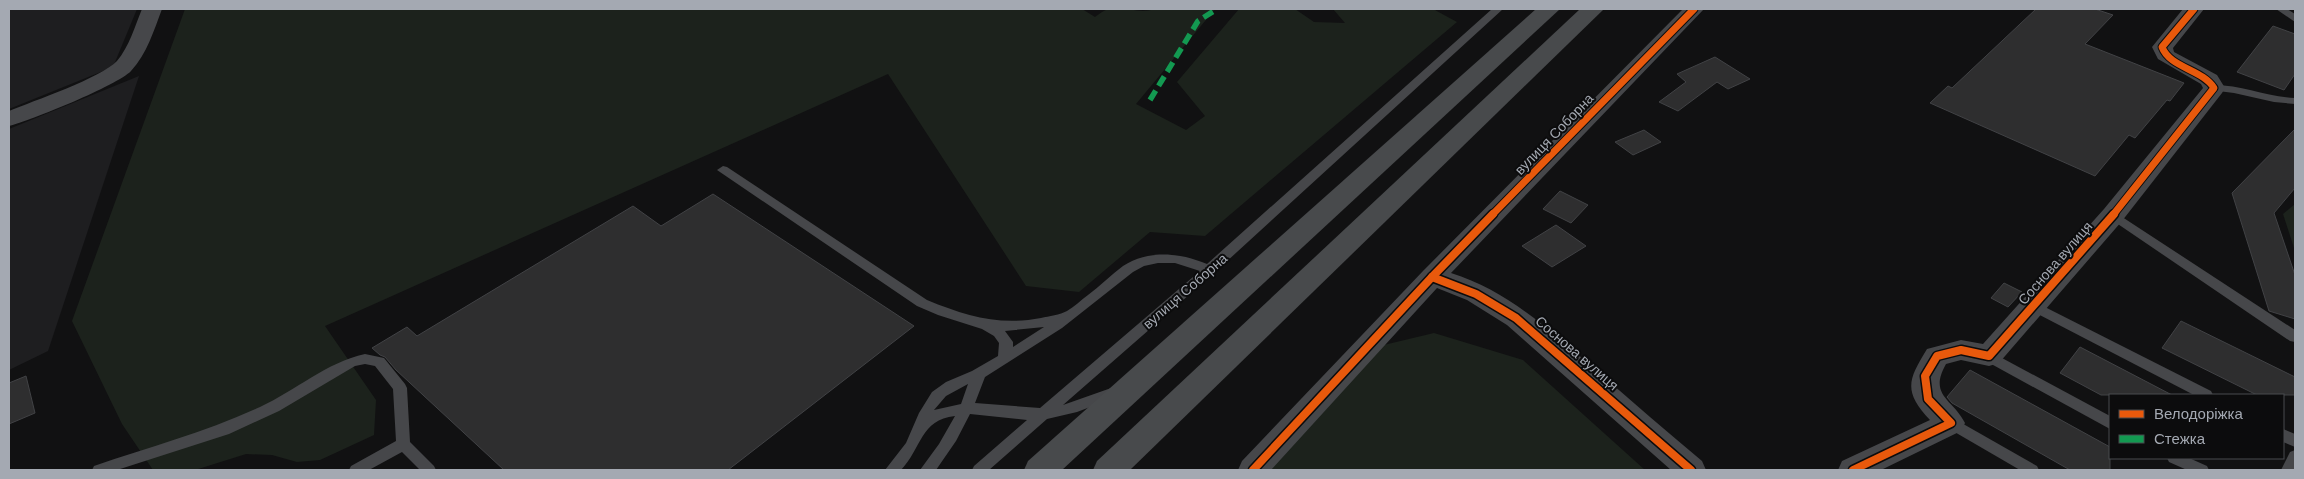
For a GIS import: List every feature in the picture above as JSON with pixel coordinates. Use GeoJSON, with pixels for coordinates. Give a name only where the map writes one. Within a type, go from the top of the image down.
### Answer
{"type":"FeatureCollection","features":[{"type":"Feature","properties":{"kind":"highway"},"geometry":{"type":"LineString","coordinates":[[1040,470],[1549,9]]}},
{"type":"Feature","properties":{"kind":"highway"},"geometry":{"type":"LineString","coordinates":[[1109,470],[1593,9]]}},
{"type":"Feature","properties":{"kind":"street"},"geometry":{"type":"LineString","coordinates":[[9,119],[103,80],[123,67],[134,52],[152,9]]}},
{"type":"Feature","properties":{"kind":"street","name":"вулиця Соборна"},"geometry":{"type":"LineString","coordinates":[[1253,470],[1432,278],[1694,9]]}},
{"type":"Feature","properties":{"kind":"street"},"geometry":{"type":"LineString","coordinates":[[2194,9],[2162,47],[2165,55],[2209,80],[2214,88]]}},
{"type":"Feature","properties":{"kind":"street","name":"Соснова вулиця"},"geometry":{"type":"LineString","coordinates":[[1988,356],[2113,215],[2214,88]]}},
{"type":"Feature","properties":{"kind":"street","name":"Соснова вулиця"},"geometry":{"type":"LineString","coordinates":[[1432,278],[1455,283],[1489,300],[1529,327],[1691,470]]}},
{"type":"Feature","properties":{"kind":"street"},"geometry":{"type":"LineString","coordinates":[[1853,470],[1951,422],[1928,399],[1925,376],[1937,356],[1962,350],[1988,356]]}},
{"type":"Feature","properties":{"kind":"lane","name":"вулиця Соборна"},"geometry":{"type":"LineString","coordinates":[[980,470],[1209,270],[1498,9]]}},
{"type":"Feature","properties":{"kind":"lane"},"geometry":{"type":"LineString","coordinates":[[2281,9],[2295,19]]}},
{"type":"Feature","properties":{"kind":"lane"},"geometry":{"type":"LineString","coordinates":[[2214,88],[2226,87],[2282,102],[2295,101]]}},
{"type":"Feature","properties":{"kind":"lane"},"geometry":{"type":"LineString","coordinates":[[723,170],[922,303],[960,317],[1004,326],[1039,324],[1071,315]]}},
{"type":"Feature","properties":{"kind":"lane"},"geometry":{"type":"LineString","coordinates":[[2113,215],[2295,337]]}},
{"type":"Feature","properties":{"kind":"lane"},"geometry":{"type":"LineString","coordinates":[[892,470],[912,444],[932,402],[940,392],[956,382],[979,374],[1044,335],[1137,264],[1162,258],[1177,258],[1192,262],[1209,270]]}},
{"type":"Feature","properties":{"kind":"lane"},"geometry":{"type":"LineString","coordinates":[[2033,306],[2204,394]]}},
{"type":"Feature","properties":{"kind":"lane"},"geometry":{"type":"LineString","coordinates":[[987,324],[999,332],[1006,342],[1005,358]]}},
{"type":"Feature","properties":{"kind":"lane"},"geometry":{"type":"LineString","coordinates":[[1988,356],[2109,422]]}},
{"type":"Feature","properties":{"kind":"lane"},"geometry":{"type":"LineString","coordinates":[[100,470],[224,430],[274,407],[351,362],[366,359],[379,362],[400,388],[403,444],[428,470]]}},
{"type":"Feature","properties":{"kind":"lane"},"geometry":{"type":"LineString","coordinates":[[927,470],[939,457],[968,408],[979,374]]}},
{"type":"Feature","properties":{"kind":"lane"},"geometry":{"type":"LineString","coordinates":[[919,427],[938,414],[953,409],[968,408],[1000,412],[1046,414],[1081,405],[1137,382]]}},
{"type":"Feature","properties":{"kind":"lane"},"geometry":{"type":"LineString","coordinates":[[1951,422],[2032,470]]}},
{"type":"Feature","properties":{"kind":"lane"},"geometry":{"type":"LineString","coordinates":[[356,470],[403,444]]}},
{"type":"Feature","properties":{"kind":"lane"},"geometry":{"type":"LineString","coordinates":[[2288,470],[2295,456]]}},
{"type":"Feature","properties":{"kind":"lane"},"geometry":{"type":"LineString","coordinates":[[2180,464],[2202,470]]}},
{"type":"Feature","properties":{"kind":"shaded area"},"geometry":{"type":"Polygon","coordinates":[[[1114,8],[1143,11],[1153,9],[1215,9],[1136,104],[1186,130],[1205,116],[1177,82],[1239,9],[1295,9],[1314,22],[1345,23],[1333,9],[1433,9],[1457,22],[1205,236],[1150,232],[1079,292],[1026,286],[888,74],[325,326],[376,400],[374,435],[320,460],[297,462],[272,455],[246,454],[195,470],[153,470],[122,424],[72,321],[185,9],[1082,9],[1095,17],[1105,10],[1114,8]]]}},
{"type":"Feature","properties":{"kind":"shaded area"},"geometry":{"type":"Polygon","coordinates":[[[9,9],[137,9],[113,67],[9,109],[9,9]]]}},
{"type":"Feature","properties":{"kind":"shaded area"},"geometry":{"type":"Polygon","coordinates":[[[139,76],[48,351],[9,370],[9,129],[139,76]]]}},
{"type":"Feature","properties":{"kind":"shaded area"},"geometry":{"type":"Polygon","coordinates":[[[2295,204],[2295,251],[2283,214],[2295,204]]]}},
{"type":"Feature","properties":{"kind":"shaded area"},"geometry":{"type":"Polygon","coordinates":[[[1434,333],[1523,360],[1645,470],[1258,470],[1367,349],[1434,333]]]}},
{"type":"Feature","properties":{"kind":"building"},"geometry":{"type":"Polygon","coordinates":[[[2036,9],[2095,9],[2113,15],[2085,44],[2184,83],[2170,101],[2167,100],[2135,138],[2129,135],[2095,176],[1930,103],[1948,86],[1952,88],[2036,9]]]}},
{"type":"Feature","properties":{"kind":"building"},"geometry":{"type":"Polygon","coordinates":[[[2273,26],[2295,34],[2295,74],[2284,90],[2237,72],[2273,26]]]}},
{"type":"Feature","properties":{"kind":"building"},"geometry":{"type":"Polygon","coordinates":[[[1715,57],[1750,79],[1728,89],[1717,82],[1678,111],[1659,102],[1686,82],[1677,74],[1715,57]]]}},
{"type":"Feature","properties":{"kind":"building"},"geometry":{"type":"Polygon","coordinates":[[[2295,129],[2295,188],[2274,213],[2295,275],[2295,319],[2269,311],[2232,193],[2295,129]]]}},
{"type":"Feature","properties":{"kind":"building"},"geometry":{"type":"Polygon","coordinates":[[[1644,130],[1661,142],[1633,155],[1615,142],[1644,130]]]}},
{"type":"Feature","properties":{"kind":"building"},"geometry":{"type":"Polygon","coordinates":[[[1560,191],[1588,205],[1571,223],[1543,209],[1560,191]]]}},
{"type":"Feature","properties":{"kind":"building"},"geometry":{"type":"Polygon","coordinates":[[[713,194],[914,326],[728,470],[504,470],[396,370],[385,357],[372,348],[407,327],[417,336],[633,206],[661,226],[713,194]]]}},
{"type":"Feature","properties":{"kind":"building"},"geometry":{"type":"Polygon","coordinates":[[[1556,225],[1586,246],[1552,267],[1522,246],[1556,225]]]}},
{"type":"Feature","properties":{"kind":"building"},"geometry":{"type":"Polygon","coordinates":[[[2004,283],[2022,292],[2008,307],[1991,298],[2004,283]]]}},
{"type":"Feature","properties":{"kind":"building"},"geometry":{"type":"Polygon","coordinates":[[[2181,321],[2295,377],[2295,395],[2255,394],[2162,348],[2181,321]]]}},
{"type":"Feature","properties":{"kind":"building"},"geometry":{"type":"Polygon","coordinates":[[[2080,347],[2170,394],[2101,395],[2060,373],[2080,347]]]}},
{"type":"Feature","properties":{"kind":"building"},"geometry":{"type":"Polygon","coordinates":[[[1970,370],[2109,446],[2110,470],[2070,470],[1952,403],[1947,397],[1970,370]]]}},
{"type":"Feature","properties":{"kind":"building"},"geometry":{"type":"Polygon","coordinates":[[[26,376],[35,413],[9,424],[9,383],[26,376]]]}},
{"type":"Feature","properties":{"kind":"marked path"},"geometry":{"type":"LineString","coordinates":[[1150,100],[1198,21],[1217,9]]}},
{"type":"Feature","properties":{"kind":"cycle path"},"geometry":{"type":"LineString","coordinates":[[1253,470],[1432,277],[1694,9]]}},
{"type":"Feature","properties":{"kind":"cycle path"},"geometry":{"type":"LineString","coordinates":[[1853,470],[1951,423],[1928,399],[1925,376],[1937,356],[1961,350],[1989,356],[2113,215],[2214,88],[2209,80],[2165,55],[2162,47],[2194,9]]}},
{"type":"Feature","properties":{"kind":"cycle path"},"geometry":{"type":"LineString","coordinates":[[1432,277],[1455,284],[1476,294],[1516,318],[1553,348],[1691,470]]}}]}
